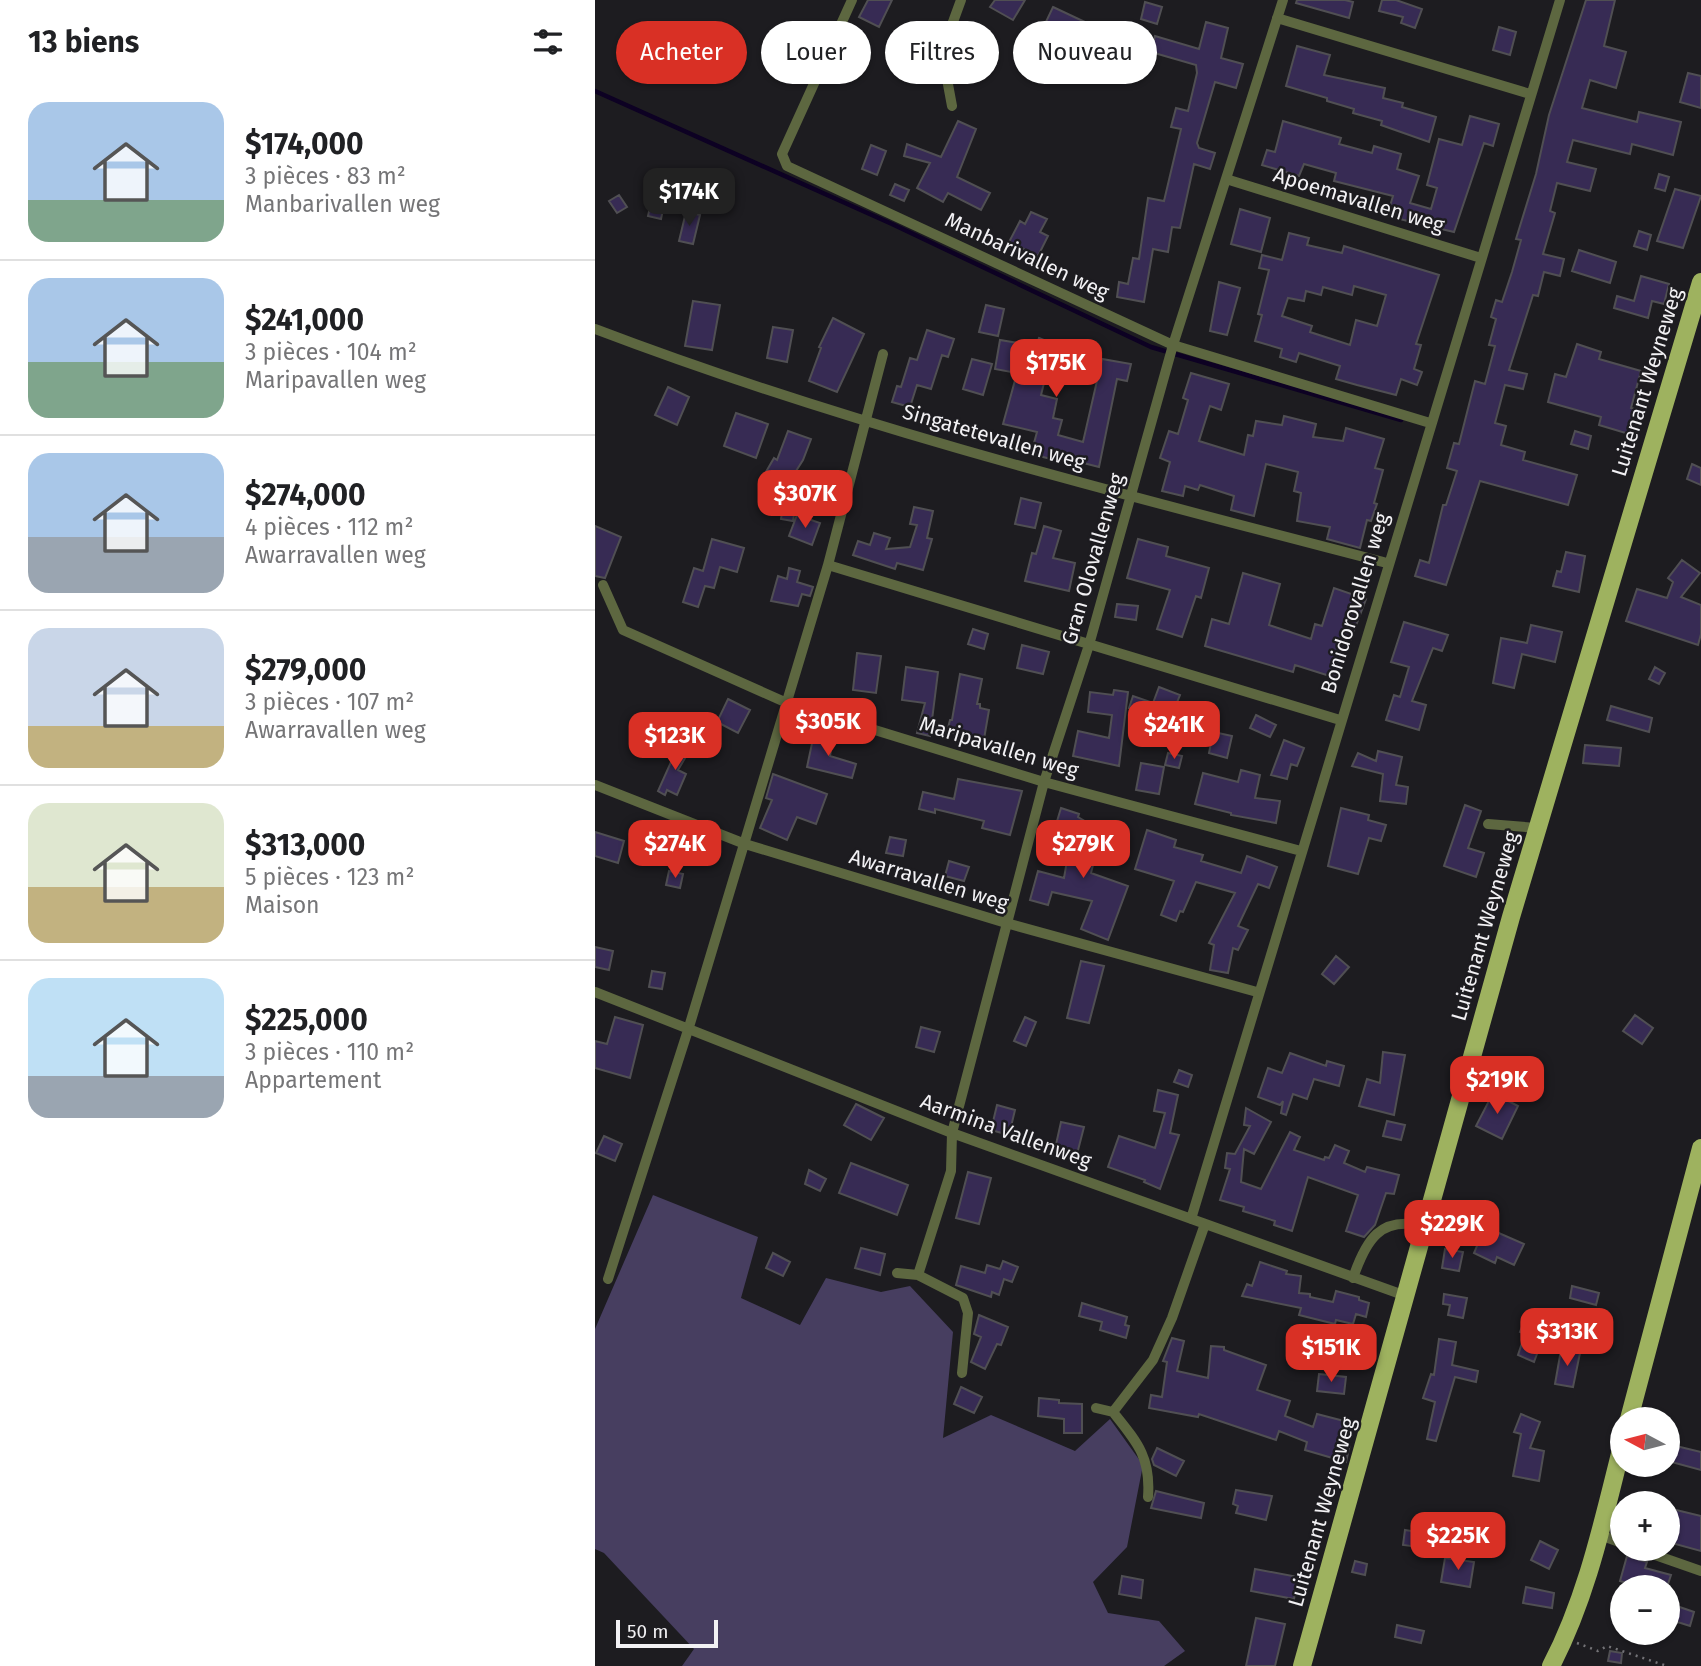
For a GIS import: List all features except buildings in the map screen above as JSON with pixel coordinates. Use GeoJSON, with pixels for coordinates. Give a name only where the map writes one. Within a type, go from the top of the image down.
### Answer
{"type":"FeatureCollection","features":[{"type":"Feature","properties":{"kind":"main road","name":"Luitenant Weyneweg"},"geometry":{"type":"LineString","coordinates":[[1302,1666],[1406,1296],[1423,1226],[1537,828],[1701,282]]}},
{"type":"Feature","properties":{"kind":"main road"},"geometry":{"type":"LineString","coordinates":[[1632,1407],[1701,1148]]}},
{"type":"Feature","properties":{"kind":"main road"},"geometry":{"type":"LineString","coordinates":[[1551,1666],[1579,1603],[1614,1477]]}},
{"type":"Feature","properties":{"kind":"street","name":"Manbarivallen weg"},"geometry":{"type":"LineString","coordinates":[[852,0],[782,154],[787,166],[1173,345],[1430,423]]}},
{"type":"Feature","properties":{"kind":"street"},"geometry":{"type":"LineString","coordinates":[[951,106],[942,52],[961,0]]}},
{"type":"Feature","properties":{"kind":"street","name":"Gran Olovallenweg"},"geometry":{"type":"LineString","coordinates":[[918,1275],[951,1171],[952,1133],[1044,782],[1089,645],[1173,345],[1283,0]]}},
{"type":"Feature","properties":{"kind":"street","name":"Bonidorovallen weg"},"geometry":{"type":"LineString","coordinates":[[1191,1219],[1257,992],[1559,0]]}},
{"type":"Feature","properties":{"kind":"street"},"geometry":{"type":"LineString","coordinates":[[1277,18],[1530,94]]}},
{"type":"Feature","properties":{"kind":"street","name":"Apoemavallen weg"},"geometry":{"type":"LineString","coordinates":[[1226,179],[1481,258]]}},
{"type":"Feature","properties":{"kind":"street","name":"Singatetevallen weg"},"geometry":{"type":"LineString","coordinates":[[595,329],[688,365],[866,420],[1131,497],[1387,563]]}},
{"type":"Feature","properties":{"kind":"street"},"geometry":{"type":"LineString","coordinates":[[608,1279],[689,1027],[787,703],[828,565],[883,354]]}},
{"type":"Feature","properties":{"kind":"street"},"geometry":{"type":"LineString","coordinates":[[828,565],[1340,720]]}},
{"type":"Feature","properties":{"kind":"street","name":"Maripavallen weg"},"geometry":{"type":"LineString","coordinates":[[603,585],[623,630],[787,703],[1044,782],[1301,850]]}},
{"type":"Feature","properties":{"kind":"street","name":"Awarravallen weg"},"geometry":{"type":"LineString","coordinates":[[595,785],[745,844],[1006,923],[1257,992]]}},
{"type":"Feature","properties":{"kind":"street"},"geometry":{"type":"LineString","coordinates":[[1488,824],[1537,828]]}},
{"type":"Feature","properties":{"kind":"street","name":"Aarmina Vallenweg"},"geometry":{"type":"LineString","coordinates":[[595,992],[952,1133],[1406,1296]]}},
{"type":"Feature","properties":{"kind":"street"},"geometry":{"type":"LineString","coordinates":[[1353,1278],[1362,1252],[1388,1225],[1405,1222],[1423,1226]]}},
{"type":"Feature","properties":{"kind":"street"},"geometry":{"type":"LineString","coordinates":[[1113,1412],[1153,1360],[1172,1318],[1205,1224]]}},
{"type":"Feature","properties":{"kind":"street"},"geometry":{"type":"LineString","coordinates":[[897,1273],[918,1275],[963,1298],[968,1313],[962,1373]]}},
{"type":"Feature","properties":{"kind":"street"},"geometry":{"type":"LineString","coordinates":[[1096,1408],[1113,1412],[1140,1446],[1150,1471],[1148,1497]]}},
{"type":"Feature","properties":{"kind":"street"},"geometry":{"type":"LineString","coordinates":[[1600,1535],[1610,1539]]}},
{"type":"Feature","properties":{"kind":"street"},"geometry":{"type":"LineString","coordinates":[[1672,1561],[1701,1571]]}},
{"type":"Feature","properties":{"kind":"path"},"geometry":{"type":"LineString","coordinates":[[1564,1638],[1598,1651],[1607,1646],[1667,1666]]}},
{"type":"Feature","properties":{"kind":"shaded area"},"geometry":{"type":"Polygon","coordinates":[[[653,1195],[758,1237],[741,1298],[800,1325],[826,1278],[881,1292],[910,1286],[953,1332],[943,1438],[991,1415],[1075,1451],[1110,1419],[1143,1465],[1127,1547],[1093,1582],[1108,1613],[1159,1621],[1185,1651],[1164,1666],[682,1666],[694,1649],[604,1553],[595,1549],[595,1329],[653,1195]]]}},
{"type":"Feature","properties":{"kind":"waterway"},"geometry":{"type":"LineString","coordinates":[[595,91],[892,224],[1151,347],[1401,420]]}}]}
